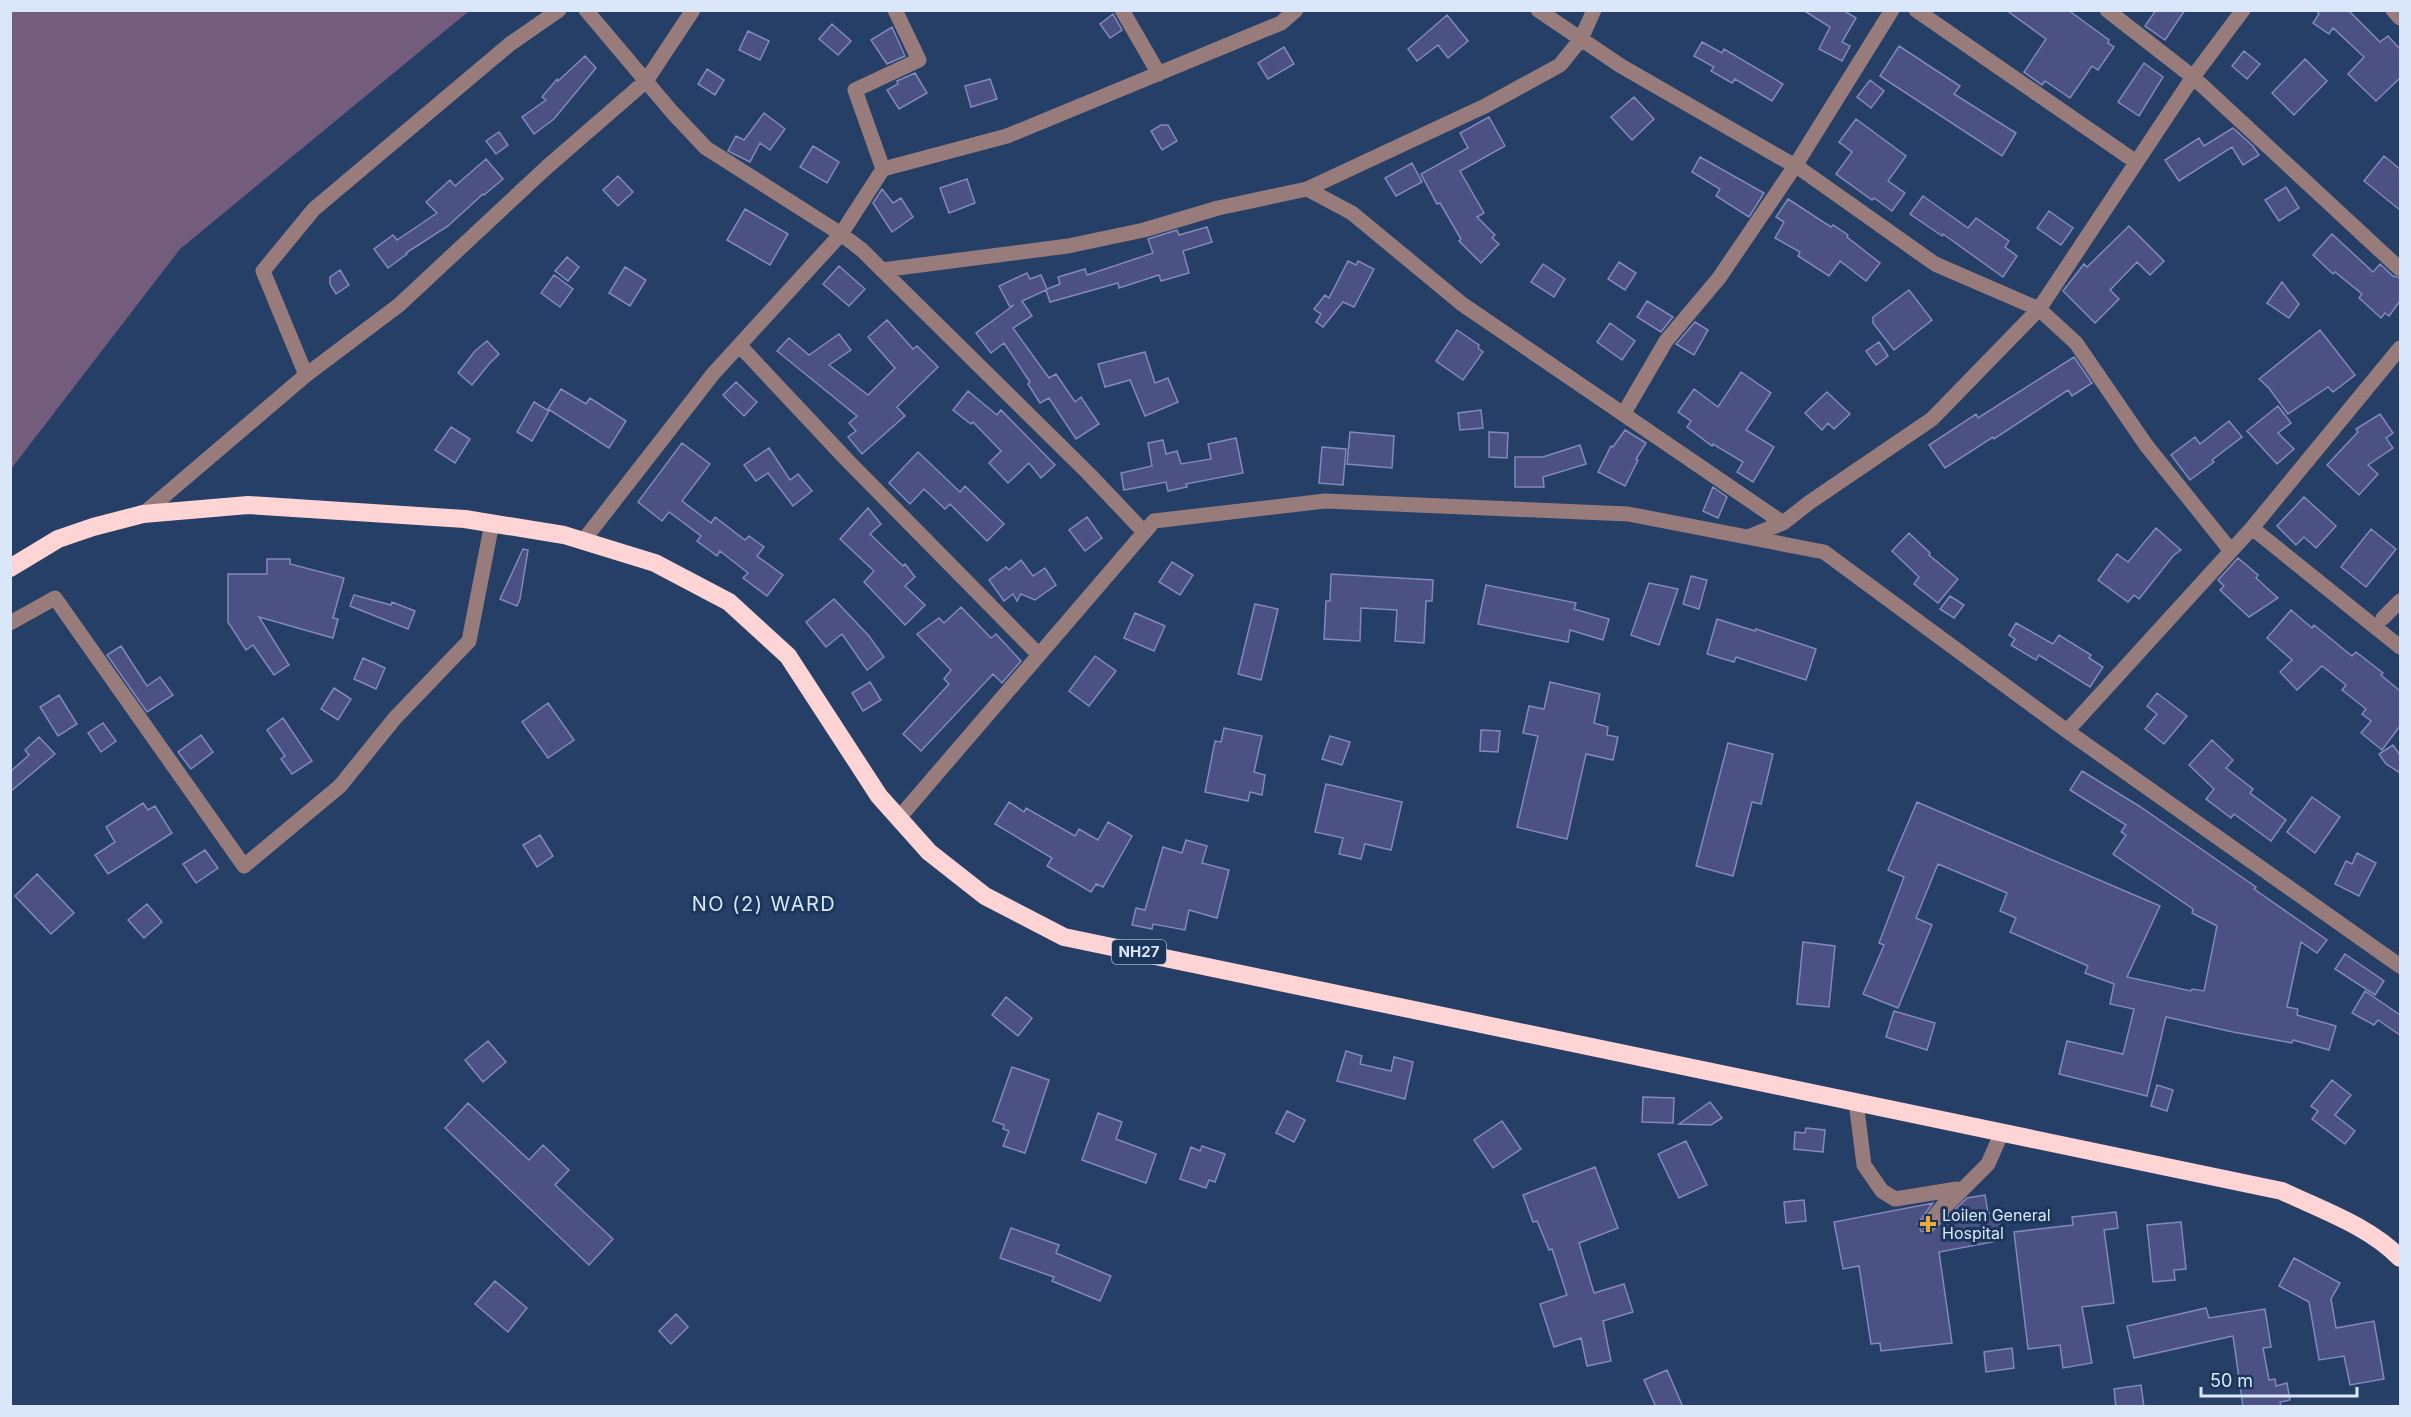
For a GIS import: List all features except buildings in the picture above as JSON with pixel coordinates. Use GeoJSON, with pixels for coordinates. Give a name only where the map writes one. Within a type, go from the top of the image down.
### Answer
{"type":"FeatureCollection","features":[{"type":"Feature","properties":{"kind":"highway","name":"NH27"},"geometry":{"type":"LineString","coordinates":[[10,568],[58,539],[93,527],[143,514],[248,505],[465,519],[564,535],[655,564],[729,603],[788,656],[879,796],[928,852],[985,896],[1064,936],[2282,1191],[2352,1224],[2391,1248],[2400,1258]]}},
{"type":"Feature","properties":{"kind":"street"},"geometry":{"type":"LineString","coordinates":[[306,375],[263,271],[314,209],[510,44],[559,10]]}},
{"type":"Feature","properties":{"kind":"street"},"geometry":{"type":"LineString","coordinates":[[586,10],[706,148],[841,234],[862,250],[1088,473],[1144,532]]}},
{"type":"Feature","properties":{"kind":"street"},"geometry":{"type":"LineString","coordinates":[[143,514],[306,375],[399,305],[547,167],[646,81],[693,10]]}},
{"type":"Feature","properties":{"kind":"street"},"geometry":{"type":"LineString","coordinates":[[883,169],[855,90],[919,60],[895,10]]}},
{"type":"Feature","properties":{"kind":"street"},"geometry":{"type":"LineString","coordinates":[[1122,10],[1159,74]]}},
{"type":"Feature","properties":{"kind":"street"},"geometry":{"type":"LineString","coordinates":[[583,541],[713,374],[841,234],[883,169],[1007,136],[1281,23],[1296,10]]}},
{"type":"Feature","properties":{"kind":"street"},"geometry":{"type":"LineString","coordinates":[[1538,10],[1621,66],[1796,166],[1935,264],[2039,309],[2076,343],[2146,445],[2231,551]]}},
{"type":"Feature","properties":{"kind":"street"},"geometry":{"type":"LineString","coordinates":[[882,270],[1068,246],[1144,230],[1218,208],[1308,189],[1485,106],[1560,65],[1581,39],[1594,10]]}},
{"type":"Feature","properties":{"kind":"street"},"geometry":{"type":"LineString","coordinates":[[1624,413],[1666,341],[1719,278],[1796,166],[1892,10]]}},
{"type":"Feature","properties":{"kind":"street"},"geometry":{"type":"LineString","coordinates":[[1916,10],[2136,162]]}},
{"type":"Feature","properties":{"kind":"street"},"geometry":{"type":"LineString","coordinates":[[2107,10],[2193,76],[2400,269]]}},
{"type":"Feature","properties":{"kind":"street"},"geometry":{"type":"LineString","coordinates":[[1747,537],[1783,523],[1932,419],[2039,309],[2193,76],[2243,10]]}},
{"type":"Feature","properties":{"kind":"street"},"geometry":{"type":"LineString","coordinates":[[2393,10],[2400,18]]}},
{"type":"Feature","properties":{"kind":"street"},"geometry":{"type":"LineString","coordinates":[[1308,189],[1352,213],[1462,303],[1783,523]]}},
{"type":"Feature","properties":{"kind":"street"},"geometry":{"type":"LineString","coordinates":[[740,345],[856,469],[1039,655]]}},
{"type":"Feature","properties":{"kind":"street"},"geometry":{"type":"LineString","coordinates":[[2067,731],[2252,528],[2400,348]]}},
{"type":"Feature","properties":{"kind":"street"},"geometry":{"type":"LineString","coordinates":[[898,819],[1154,521],[1325,501],[1628,514],[1824,552],[2067,731],[2400,966]]}},
{"type":"Feature","properties":{"kind":"street"},"geometry":{"type":"LineString","coordinates":[[10,623],[55,598],[244,866],[340,786],[395,717],[469,641],[492,523]]}},
{"type":"Feature","properties":{"kind":"street"},"geometry":{"type":"LineString","coordinates":[[2252,528],[2400,648]]}},
{"type":"Feature","properties":{"kind":"street"},"geometry":{"type":"LineString","coordinates":[[2383,618],[2400,601]]}},
{"type":"Feature","properties":{"kind":"street"},"geometry":{"type":"LineString","coordinates":[[1856,1102],[1864,1165],[1882,1191],[1895,1198],[1957,1189],[1928,1224],[1988,1164],[2002,1132]]}},
{"type":"Feature","properties":{"kind":"shaded area"},"geometry":{"type":"Polygon","coordinates":[[[11,10],[469,11],[180,249],[11,469],[11,10]]]}},
{"type":"Feature","properties":{"kind":"place","name":"Loilen General Hospital"},"geometry":{"type":"Point","coordinates":[1928,1224]}},
{"type":"Feature","properties":{"kind":"district","name":"NO (2) WARD"},"geometry":{"type":"Point","coordinates":[764,904]}}]}
